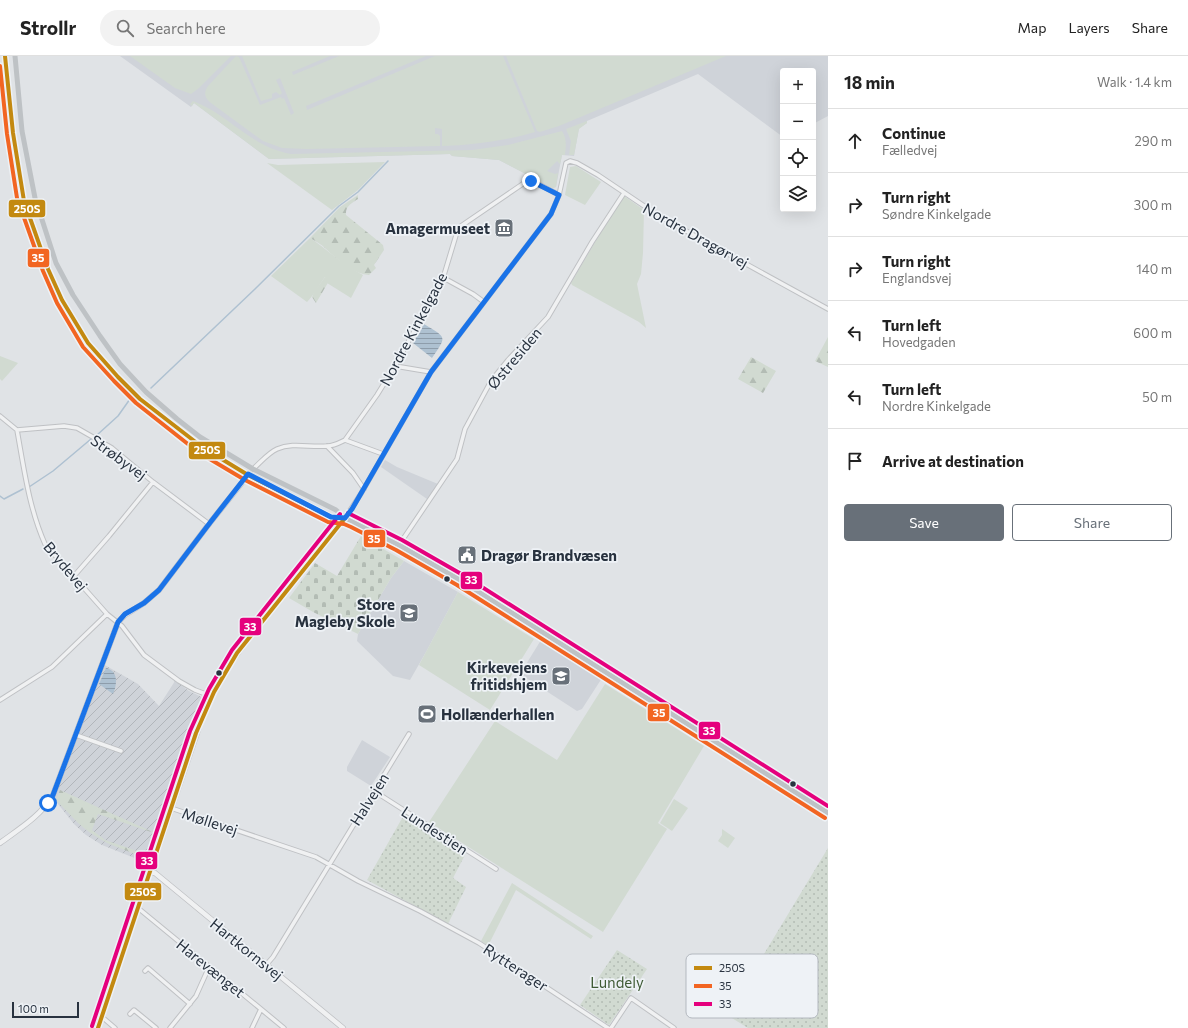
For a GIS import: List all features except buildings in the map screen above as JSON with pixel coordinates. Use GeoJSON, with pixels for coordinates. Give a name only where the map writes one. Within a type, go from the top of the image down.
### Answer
{"type":"FeatureCollection","features":[{"type":"Feature","properties":{"kind":"main road"},"geometry":{"type":"LineString","coordinates":[[5,56],[13,133],[23,196],[48,269],[62,300],[88,343],[140,399],[202,447],[248,474],[331,517],[345,518]]}},
{"type":"Feature","properties":{"kind":"main road"},"geometry":{"type":"LineString","coordinates":[[15,56],[22,131],[35,198],[56,263],[73,295],[120,364],[146,392],[200,437],[253,469],[336,510],[345,518],[399,545],[460,580],[828,813]]}},
{"type":"Feature","properties":{"kind":"street","name":"Nordre Dragørvej"},"geometry":{"type":"LineString","coordinates":[[559,195],[566,163],[570,161],[577,163],[659,216],[828,309]]}},
{"type":"Feature","properties":{"kind":"street","name":"Nordre Kinkelgade"},"geometry":{"type":"LineString","coordinates":[[345,440],[377,395],[395,366],[437,289],[457,232],[461,226],[527,181],[535,182],[559,195]]}},
{"type":"Feature","properties":{"kind":"street","name":"Østresiden"},"geometry":{"type":"LineString","coordinates":[[399,545],[457,459],[465,429],[492,381],[508,360],[548,317],[592,242],[624,193]]}},
{"type":"Feature","properties":{"kind":"street"},"geometry":{"type":"LineString","coordinates":[[345,518],[364,489],[431,372],[551,214],[559,195]]}},
{"type":"Feature","properties":{"kind":"street"},"geometry":{"type":"LineString","coordinates":[[442,277],[473,294],[484,302]]}},
{"type":"Feature","properties":{"kind":"street"},"geometry":{"type":"LineString","coordinates":[[395,366],[431,372]]}},
{"type":"Feature","properties":{"kind":"street"},"geometry":{"type":"LineString","coordinates":[[0,416],[18,430]]}},
{"type":"Feature","properties":{"kind":"street","name":"Strøbyvej"},"geometry":{"type":"LineString","coordinates":[[18,430],[64,426],[77,428],[112,448],[153,482],[209,524]]}},
{"type":"Feature","properties":{"kind":"street","name":"Brydevej"},"geometry":{"type":"LineString","coordinates":[[18,430],[28,490],[40,533],[45,544],[107,614],[118,622],[138,648],[151,661],[179,681],[195,690],[211,696]]}},
{"type":"Feature","properties":{"kind":"street"},"geometry":{"type":"LineString","coordinates":[[253,469],[270,453],[279,448],[301,445],[327,446],[337,444],[345,440],[383,454]]}},
{"type":"Feature","properties":{"kind":"street"},"geometry":{"type":"LineString","coordinates":[[327,446],[353,473],[364,489]]}},
{"type":"Feature","properties":{"kind":"street"},"geometry":{"type":"LineString","coordinates":[[0,843],[34,818],[48,803],[53,795],[118,622],[125,614],[144,603],[159,590],[248,474]]}},
{"type":"Feature","properties":{"kind":"street"},"geometry":{"type":"LineString","coordinates":[[74,576],[153,482]]}},
{"type":"Feature","properties":{"kind":"street","name":"Møllevej"},"geometry":{"type":"LineString","coordinates":[[98,1028],[171,808],[211,696],[222,675],[241,649],[345,518]]}},
{"type":"Feature","properties":{"kind":"street"},"geometry":{"type":"LineString","coordinates":[[0,700],[52,667],[107,614]]}},
{"type":"Feature","properties":{"kind":"street","name":"Halvejen"},"geometry":{"type":"LineString","coordinates":[[266,965],[273,957],[409,734]]}},
{"type":"Feature","properties":{"kind":"street"},"geometry":{"type":"LineString","coordinates":[[76,735],[121,751]]}},
{"type":"Feature","properties":{"kind":"street","name":"Lundestien"},"geometry":{"type":"LineString","coordinates":[[374,791],[496,869]]}},
{"type":"Feature","properties":{"kind":"street","name":"Møllevej"},"geometry":{"type":"LineString","coordinates":[[171,808],[316,857],[329,864]]}},
{"type":"Feature","properties":{"kind":"street","name":"Rytterager"},"geometry":{"type":"LineString","coordinates":[[329,864],[358,881],[420,911],[495,953],[609,1028],[631,998],[674,1028]]}},
{"type":"Feature","properties":{"kind":"street","name":"Hartkornsvej"},"geometry":{"type":"LineString","coordinates":[[150,872],[155,873],[343,1028]]}},
{"type":"Feature","properties":{"kind":"street","name":"Harevænget"},"geometry":{"type":"LineString","coordinates":[[138,908],[284,1028]]}},
{"type":"Feature","properties":{"kind":"street"},"geometry":{"type":"LineString","coordinates":[[170,1028],[196,996],[209,967]]}},
{"type":"Feature","properties":{"kind":"street"},"geometry":{"type":"LineString","coordinates":[[145,971],[148,968],[190,1004]]}},
{"type":"Feature","properties":{"kind":"street"},"geometry":{"type":"LineString","coordinates":[[252,1028],[261,1009]]}},
{"type":"Feature","properties":{"kind":"street"},"geometry":{"type":"LineString","coordinates":[[130,1014],[134,1010],[156,1028]]}},
{"type":"Feature","properties":{"kind":"street"},"geometry":{"type":"LineString","coordinates":[[102,1017],[115,1028]]}},
{"type":"Feature","properties":{"kind":"shaded area"},"geometry":{"type":"Polygon","coordinates":[[[120,56],[828,56],[828,116],[816,122],[816,68],[780,68],[780,135],[698,74],[587,121],[587,123],[579,128],[574,156],[562,155],[556,187],[553,188],[499,160],[452,156],[450,154],[269,159],[194,103],[191,107],[120,56]]]}},
{"type":"Feature","properties":{"kind":"shaded area"},"geometry":{"type":"Polygon","coordinates":[[[385,460],[397,467],[438,484],[427,499],[381,467],[385,460]]]}},
{"type":"Feature","properties":{"kind":"shaded area","name":"Store Magleby Skole"},"geometry":{"type":"Polygon","coordinates":[[[404,561],[458,592],[410,680],[393,676],[357,641],[358,634],[391,578],[404,561]]]}},
{"type":"Feature","properties":{"kind":"shaded area","name":"Kirkevejens fritidshjem"},"geometry":{"type":"Polygon","coordinates":[[[541,640],[602,678],[582,709],[577,711],[520,674],[541,640]]]}},
{"type":"Feature","properties":{"kind":"shaded area"},"geometry":{"type":"Polygon","coordinates":[[[103,664],[138,684],[159,706],[175,681],[189,691],[206,699],[147,863],[102,845],[86,835],[74,824],[54,799],[103,664]]]}},
{"type":"Feature","properties":{"kind":"shaded area"},"geometry":{"type":"Polygon","coordinates":[[[362,740],[390,757],[371,786],[347,771],[347,767],[362,740]]]}},
{"type":"Feature","properties":{"kind":"green space"},"geometry":{"type":"Polygon","coordinates":[[[130,56],[231,56],[191,94],[175,88],[130,56]]]}},
{"type":"Feature","properties":{"kind":"green space"},"geometry":{"type":"Polygon","coordinates":[[[236,56],[239,57],[260,105],[281,97],[282,99],[284,98],[291,115],[294,113],[280,78],[276,80],[282,93],[280,95],[276,92],[272,94],[272,98],[261,101],[242,56],[330,56],[292,72],[293,75],[339,56],[426,56],[306,106],[307,110],[435,56],[503,56],[535,132],[489,142],[442,146],[442,129],[435,128],[435,134],[440,136],[440,146],[307,149],[282,148],[263,141],[211,103],[206,97],[205,93],[208,86],[236,56]]]}},
{"type":"Feature","properties":{"kind":"green space"},"geometry":{"type":"Polygon","coordinates":[[[506,56],[726,56],[559,126],[540,132],[537,131],[506,56]]]}},
{"type":"Feature","properties":{"kind":"green space"},"geometry":{"type":"Polygon","coordinates":[[[193,101],[218,114],[264,145],[291,154],[472,150],[508,145],[562,131],[566,145],[565,155],[562,155],[560,164],[557,161],[547,171],[555,174],[558,173],[556,187],[553,188],[499,160],[452,156],[450,154],[269,159],[194,103],[192,106],[190,104],[193,101]]]}},
{"type":"Feature","properties":{"kind":"green space"},"geometry":{"type":"Polygon","coordinates":[[[587,121],[587,123],[579,129],[574,155],[569,155],[571,141],[566,129],[587,121]]]}},
{"type":"Feature","properties":{"kind":"green space"},"geometry":{"type":"Polygon","coordinates":[[[385,162],[358,190],[332,210],[267,163],[278,165],[385,162]]]}},
{"type":"Feature","properties":{"kind":"green space"},"geometry":{"type":"Polygon","coordinates":[[[576,166],[601,182],[585,205],[565,195],[570,167],[576,166]]]}},
{"type":"Feature","properties":{"kind":"green space"},"geometry":{"type":"Polygon","coordinates":[[[358,195],[358,199],[351,203],[348,207],[346,215],[383,245],[384,250],[374,265],[376,268],[369,275],[351,269],[310,238],[340,207],[358,195]]]}},
{"type":"Feature","properties":{"kind":"green space"},"geometry":{"type":"Polygon","coordinates":[[[624,196],[644,210],[643,253],[641,274],[637,284],[646,328],[639,322],[572,285],[571,283],[624,196]]]}},
{"type":"Feature","properties":{"kind":"green space"},"geometry":{"type":"Polygon","coordinates":[[[310,238],[349,267],[363,275],[351,298],[327,283],[325,277],[307,302],[271,276],[310,238]]]}},
{"type":"Feature","properties":{"kind":"green space"},"geometry":{"type":"Polygon","coordinates":[[[325,277],[329,281],[316,303],[312,297],[325,277]]]}},
{"type":"Feature","properties":{"kind":"green space"},"geometry":{"type":"Polygon","coordinates":[[[828,337],[828,367],[815,361],[828,337]]]}},
{"type":"Feature","properties":{"kind":"green space"},"geometry":{"type":"Polygon","coordinates":[[[0,356],[18,363],[2,381],[0,379],[0,356]]]}},
{"type":"Feature","properties":{"kind":"green space"},"geometry":{"type":"Polygon","coordinates":[[[751,357],[776,371],[763,393],[738,379],[751,357]]]}},
{"type":"Feature","properties":{"kind":"green space"},"geometry":{"type":"Polygon","coordinates":[[[361,536],[404,561],[391,578],[358,634],[313,612],[289,598],[315,563],[337,576],[361,536]]]}},
{"type":"Feature","properties":{"kind":"green space"},"geometry":{"type":"Polygon","coordinates":[[[458,592],[534,639],[490,710],[419,665],[458,592]]]}},
{"type":"Feature","properties":{"kind":"green space"},"geometry":{"type":"Polygon","coordinates":[[[605,684],[704,746],[658,823],[667,829],[603,932],[429,822],[495,721],[557,760],[605,684]]]}},
{"type":"Feature","properties":{"kind":"green space"},"geometry":{"type":"Polygon","coordinates":[[[60,790],[157,834],[98,814],[92,830],[105,840],[146,854],[152,839],[155,842],[150,860],[107,843],[89,832],[56,800],[60,790]]]}},
{"type":"Feature","properties":{"kind":"green space"},"geometry":{"type":"Polygon","coordinates":[[[674,799],[688,808],[672,831],[660,823],[674,799]]]}},
{"type":"Feature","properties":{"kind":"green space"},"geometry":{"type":"Polygon","coordinates":[[[405,813],[466,853],[453,878],[466,887],[448,924],[367,880],[405,813]]]}},
{"type":"Feature","properties":{"kind":"green space"},"geometry":{"type":"Polygon","coordinates":[[[722,829],[735,838],[728,848],[718,841],[722,835],[722,829]]]}},
{"type":"Feature","properties":{"kind":"green space"},"geometry":{"type":"Polygon","coordinates":[[[828,848],[828,1028],[748,1028],[732,1018],[818,1018],[818,954],[764,954],[828,848]]]}},
{"type":"Feature","properties":{"kind":"green space"},"geometry":{"type":"Polygon","coordinates":[[[512,883],[593,936],[591,939],[516,890],[488,946],[481,941],[512,883]]]}},
{"type":"Feature","properties":{"kind":"green space","name":"Lundely"},"geometry":{"type":"Polygon","coordinates":[[[617,950],[647,969],[609,1025],[580,1005],[617,950]]]}},
{"type":"Feature","properties":{"kind":"water"},"geometry":{"type":"Polygon","coordinates":[[[424,324],[441,335],[442,338],[440,345],[432,358],[413,343],[424,324]]]}},
{"type":"Feature","properties":{"kind":"water"},"geometry":{"type":"Polygon","coordinates":[[[106,668],[115,675],[116,683],[113,694],[99,684],[106,668]]]}},
{"type":"Feature","properties":{"kind":"waterway"},"geometry":{"type":"LineString","coordinates":[[151,388],[255,289],[339,206],[358,192],[388,161]]}},
{"type":"Feature","properties":{"kind":"waterway"},"geometry":{"type":"LineString","coordinates":[[97,435],[118,416],[130,399]]}},
{"type":"Feature","properties":{"kind":"waterway"},"geometry":{"type":"LineString","coordinates":[[29,487],[53,471],[91,439]]}},
{"type":"Feature","properties":{"kind":"waterway"},"geometry":{"type":"LineString","coordinates":[[0,496],[4,499],[23,489]]}},
{"type":"Feature","properties":{"kind":"transit line","name":"250S"},"geometry":{"type":"LineString","coordinates":[[5,56],[13,133],[24,201],[48,269],[62,300],[88,343],[140,399],[202,447],[248,475],[331,517],[345,518]]}},
{"type":"Feature","properties":{"kind":"transit line","name":"35"},"geometry":{"type":"LineString","coordinates":[[0,66],[7,134],[17,198],[43,271],[57,303],[83,347],[136,403],[198,452],[245,480],[328,522],[344,524],[351,527],[396,550],[457,585],[825,818]]}},
{"type":"Feature","properties":{"kind":"transit line","name":"33"},"geometry":{"type":"LineString","coordinates":[[348,513],[402,540],[463,575],[828,806]]}},
{"type":"Feature","properties":{"kind":"transit line","name":"33"},"geometry":{"type":"LineString","coordinates":[[92,1026],[190,731],[209,689],[232,650],[340,514]]}},
{"type":"Feature","properties":{"kind":"transit line","name":"250S"},"geometry":{"type":"LineString","coordinates":[[98,1028],[196,733],[214,692],[237,653],[345,518]]}},
{"type":"Feature","properties":{"kind":"place","name":"Amagermuseet"},"geometry":{"type":"Point","coordinates":[504,228]}},
{"type":"Feature","properties":{"kind":"place","name":"Dragør Brandvæsen"},"geometry":{"type":"Point","coordinates":[467,555]}},
{"type":"Feature","properties":{"kind":"place","name":"Store Magleby Skole"},"geometry":{"type":"Point","coordinates":[409,613]}},
{"type":"Feature","properties":{"kind":"place","name":"Kirkevejens fritidshjem"},"geometry":{"type":"Point","coordinates":[561,676]}},
{"type":"Feature","properties":{"kind":"place","name":"Hollænderhallen"},"geometry":{"type":"Point","coordinates":[427,714]}},
{"type":"Feature","properties":{"kind":"route"},"geometry":{"type":"LineString","coordinates":[[48,803],[53,795],[118,622],[125,614],[144,603],[159,590],[248,474],[331,517],[345,518],[352,509],[431,372],[526,249],[551,214],[559,195],[531,181]]}}]}
